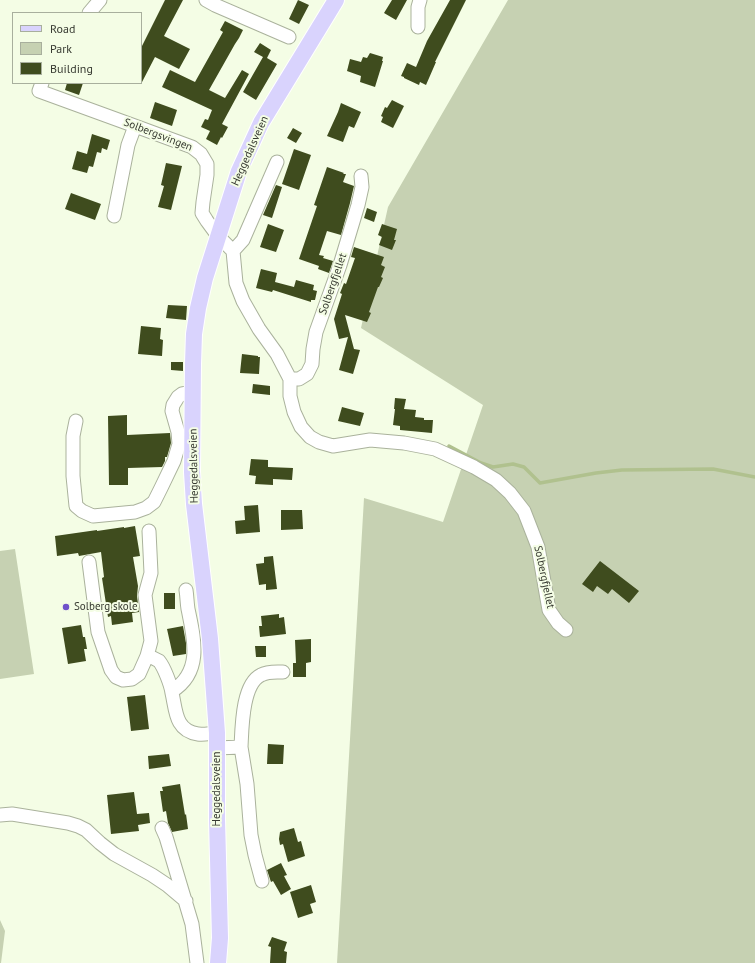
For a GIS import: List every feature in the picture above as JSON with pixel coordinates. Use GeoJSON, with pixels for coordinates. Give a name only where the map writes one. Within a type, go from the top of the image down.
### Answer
{"type":"FeatureCollection","features":[{"type":"Feature","properties":{"kind":"main road","name":"Heggedalsveien"},"geometry":{"type":"LineString","coordinates":[[218,963],[220,938],[217,740],[210,640],[194,504],[192,472],[194,334],[205,278],[239,171],[261,123],[336,0]]}},
{"type":"Feature","properties":{"kind":"street"},"geometry":{"type":"LineString","coordinates":[[90,12],[100,0]]}},
{"type":"Feature","properties":{"kind":"street"},"geometry":{"type":"LineString","coordinates":[[418,27],[418,7],[420,0]]}},
{"type":"Feature","properties":{"kind":"street"},"geometry":{"type":"LineString","coordinates":[[201,2],[215,5],[289,37]]}},
{"type":"Feature","properties":{"kind":"street","name":"Solbergsvingen"},"geometry":{"type":"LineString","coordinates":[[42,84],[39,91],[192,147],[201,154],[207,164],[202,212],[207,222],[218,236]]}},
{"type":"Feature","properties":{"kind":"street"},"geometry":{"type":"LineString","coordinates":[[114,216],[128,145],[135,126]]}},
{"type":"Feature","properties":{"kind":"street"},"geometry":{"type":"LineString","coordinates":[[218,236],[233,251],[242,240],[277,162]]}},
{"type":"Feature","properties":{"kind":"street","name":"Solbergfjellet"},"geometry":{"type":"LineString","coordinates":[[290,379],[299,379],[307,374],[312,364],[316,332],[340,265],[358,205],[362,187],[361,176]]}},
{"type":"Feature","properties":{"kind":"street","name":"Solbergfjellet"},"geometry":{"type":"LineString","coordinates":[[233,251],[236,283],[243,301],[277,354],[290,379],[290,396],[294,412],[302,427],[310,437],[333,446],[370,440],[404,443],[435,449],[474,467],[496,480],[510,493],[524,511],[538,547],[549,610],[558,623],[566,630]]}},
{"type":"Feature","properties":{"kind":"street"},"geometry":{"type":"LineString","coordinates":[[76,421],[73,436],[73,476],[76,506],[82,511],[93,516],[134,512],[146,508],[154,502],[161,488],[174,461],[179,444],[178,432],[172,411],[173,405],[182,394],[193,392]]}},
{"type":"Feature","properties":{"kind":"street"},"geometry":{"type":"LineString","coordinates":[[89,562],[98,632],[111,670],[116,677],[123,680],[132,679],[139,674],[148,656],[151,641],[145,595],[151,573],[149,531]]}},
{"type":"Feature","properties":{"kind":"street"},"geometry":{"type":"LineString","coordinates":[[172,691],[179,687],[184,681],[193,663],[194,638],[186,590]]}},
{"type":"Feature","properties":{"kind":"street"},"geometry":{"type":"LineString","coordinates":[[148,656],[158,660],[165,672],[172,691],[177,719],[184,728],[192,733],[241,747]]}},
{"type":"Feature","properties":{"kind":"street"},"geometry":{"type":"LineString","coordinates":[[262,881],[250,836],[247,784],[241,747],[243,720],[246,701],[252,683],[261,675],[283,672]]}},
{"type":"Feature","properties":{"kind":"street"},"geometry":{"type":"LineString","coordinates":[[0,815],[12,814],[78,826],[86,830],[114,854],[152,875],[186,901]]}},
{"type":"Feature","properties":{"kind":"street"},"geometry":{"type":"LineString","coordinates":[[162,828],[192,924],[197,963]]}},
{"type":"Feature","properties":{"kind":"green space"},"geometry":{"type":"Polygon","coordinates":[[[508,0],[755,0],[755,963],[337,963],[364,498],[443,522],[483,405],[361,328],[388,207],[508,0]]]}},
{"type":"Feature","properties":{"kind":"green space"},"geometry":{"type":"Polygon","coordinates":[[[15,549],[34,674],[0,679],[0,551],[15,549]]]}},
{"type":"Feature","properties":{"kind":"green space"},"geometry":{"type":"Polygon","coordinates":[[[0,920],[5,931],[1,963],[0,963],[0,920]]]}},
{"type":"Feature","properties":{"kind":"building"},"geometry":{"type":"Polygon","coordinates":[[[165,0],[183,0],[164,36],[190,49],[179,69],[155,57],[142,82],[142,46],[165,0]]]}},
{"type":"Feature","properties":{"kind":"building"},"geometry":{"type":"Polygon","coordinates":[[[298,0],[309,5],[299,24],[289,19],[298,0]]]}},
{"type":"Feature","properties":{"kind":"building"},"geometry":{"type":"Polygon","coordinates":[[[392,0],[407,0],[396,20],[384,13],[392,0]]]}},
{"type":"Feature","properties":{"kind":"building"},"geometry":{"type":"Polygon","coordinates":[[[450,0],[466,0],[435,62],[426,85],[420,82],[419,85],[404,78],[401,76],[407,63],[416,67],[427,41],[450,0]]]}},
{"type":"Feature","properties":{"kind":"building"},"geometry":{"type":"Polygon","coordinates":[[[225,21],[243,30],[209,90],[225,98],[242,70],[249,74],[222,124],[228,127],[217,145],[206,139],[210,131],[201,127],[205,119],[208,120],[212,110],[162,87],[170,70],[195,82],[223,32],[220,30],[225,21]]]}},
{"type":"Feature","properties":{"kind":"building"},"geometry":{"type":"Polygon","coordinates":[[[260,43],[271,50],[267,58],[277,64],[256,100],[243,92],[263,57],[254,52],[260,43]]]}},
{"type":"Feature","properties":{"kind":"building"},"geometry":{"type":"Polygon","coordinates":[[[370,53],[383,57],[375,87],[360,82],[361,76],[347,71],[350,59],[361,62],[363,57],[367,58],[370,53]]]}},
{"type":"Feature","properties":{"kind":"building"},"geometry":{"type":"Polygon","coordinates":[[[67,84],[83,84],[79,95],[65,90],[67,84]]]}},
{"type":"Feature","properties":{"kind":"building"},"geometry":{"type":"Polygon","coordinates":[[[392,100],[404,106],[393,128],[381,122],[383,117],[381,116],[385,107],[387,108],[392,100]]]}},
{"type":"Feature","properties":{"kind":"building"},"geometry":{"type":"Polygon","coordinates":[[[155,102],[177,110],[172,126],[150,118],[155,102]]]}},
{"type":"Feature","properties":{"kind":"building"},"geometry":{"type":"Polygon","coordinates":[[[341,103],[361,112],[354,128],[349,126],[343,142],[327,136],[341,103]]]}},
{"type":"Feature","properties":{"kind":"building"},"geometry":{"type":"Polygon","coordinates":[[[293,128],[302,133],[296,143],[287,138],[293,128]]]}},
{"type":"Feature","properties":{"kind":"building"},"geometry":{"type":"Polygon","coordinates":[[[92,134],[110,140],[107,150],[102,148],[101,153],[97,152],[93,167],[89,166],[87,173],[72,169],[77,151],[87,154],[92,134]]]}},
{"type":"Feature","properties":{"kind":"building"},"geometry":{"type":"Polygon","coordinates":[[[294,149],[311,155],[299,190],[282,184],[294,149]]]}},
{"type":"Feature","properties":{"kind":"building"},"geometry":{"type":"Polygon","coordinates":[[[166,163],[182,166],[171,210],[158,207],[164,186],[161,185],[166,163]]]}},
{"type":"Feature","properties":{"kind":"building"},"geometry":{"type":"Polygon","coordinates":[[[327,167],[346,174],[343,182],[354,186],[341,235],[327,231],[319,255],[333,261],[329,273],[318,269],[319,266],[299,259],[317,206],[314,205],[327,167]]]}},
{"type":"Feature","properties":{"kind":"building"},"geometry":{"type":"Polygon","coordinates":[[[276,185],[282,187],[272,218],[263,215],[276,185]]]}},
{"type":"Feature","properties":{"kind":"building"},"geometry":{"type":"Polygon","coordinates":[[[71,193],[101,204],[95,220],[65,209],[71,193]]]}},
{"type":"Feature","properties":{"kind":"building"},"geometry":{"type":"Polygon","coordinates":[[[367,208],[377,212],[374,222],[364,218],[367,208]]]}},
{"type":"Feature","properties":{"kind":"building"},"geometry":{"type":"Polygon","coordinates":[[[268,224],[284,230],[276,252],[260,247],[268,224]]]}},
{"type":"Feature","properties":{"kind":"building"},"geometry":{"type":"Polygon","coordinates":[[[382,224],[397,229],[394,240],[396,240],[392,250],[379,245],[382,237],[378,235],[382,224]]]}},
{"type":"Feature","properties":{"kind":"building"},"geometry":{"type":"Polygon","coordinates":[[[354,247],[384,257],[381,265],[385,267],[381,277],[383,278],[378,287],[367,322],[345,315],[354,349],[360,350],[353,374],[339,370],[348,337],[339,339],[334,319],[342,294],[340,293],[344,283],[346,284],[355,258],[351,257],[354,247]]]}},
{"type":"Feature","properties":{"kind":"building"},"geometry":{"type":"Polygon","coordinates":[[[261,269],[277,273],[275,282],[294,287],[296,280],[314,285],[313,290],[317,291],[315,300],[311,300],[311,302],[273,290],[272,292],[256,288],[261,269]]]}},
{"type":"Feature","properties":{"kind":"building"},"geometry":{"type":"Polygon","coordinates":[[[168,305],[187,306],[186,320],[166,318],[168,305]]]}},
{"type":"Feature","properties":{"kind":"building"},"geometry":{"type":"Polygon","coordinates":[[[141,326],[161,328],[160,339],[163,340],[162,356],[138,354],[141,326]]]}},
{"type":"Feature","properties":{"kind":"building"},"geometry":{"type":"Polygon","coordinates":[[[242,354],[260,357],[259,374],[240,373],[242,354]]]}},
{"type":"Feature","properties":{"kind":"building"},"geometry":{"type":"Polygon","coordinates":[[[171,362],[183,362],[183,371],[171,370],[171,362]]]}},
{"type":"Feature","properties":{"kind":"building"},"geometry":{"type":"Polygon","coordinates":[[[253,384],[270,386],[270,395],[252,393],[253,384]]]}},
{"type":"Feature","properties":{"kind":"building"},"geometry":{"type":"Polygon","coordinates":[[[395,398],[406,399],[404,409],[416,410],[415,417],[424,418],[424,420],[433,420],[432,433],[400,430],[400,426],[393,425],[395,398]]]}},
{"type":"Feature","properties":{"kind":"building"},"geometry":{"type":"Polygon","coordinates":[[[342,407],[364,413],[360,426],[338,421],[342,407]]]}},
{"type":"Feature","properties":{"kind":"building"},"geometry":{"type":"Polygon","coordinates":[[[127,415],[127,435],[170,433],[171,443],[162,467],[128,468],[128,485],[109,485],[108,416],[127,415]]]}},
{"type":"Feature","properties":{"kind":"building"},"geometry":{"type":"Polygon","coordinates":[[[251,459],[268,460],[268,467],[293,468],[292,480],[273,479],[273,485],[255,484],[256,476],[249,475],[251,459]]]}},
{"type":"Feature","properties":{"kind":"building"},"geometry":{"type":"Polygon","coordinates":[[[258,505],[260,532],[236,534],[235,521],[245,520],[244,506],[258,505]]]}},
{"type":"Feature","properties":{"kind":"building"},"geometry":{"type":"Polygon","coordinates":[[[281,510],[302,510],[303,529],[281,530],[281,510]]]}},
{"type":"Feature","properties":{"kind":"building"},"geometry":{"type":"Polygon","coordinates":[[[135,526],[140,556],[133,557],[138,586],[137,596],[139,612],[132,613],[133,622],[112,625],[111,616],[108,617],[102,578],[104,577],[101,552],[79,556],[78,553],[57,556],[55,536],[135,526]]]}},
{"type":"Feature","properties":{"kind":"building"},"geometry":{"type":"Polygon","coordinates":[[[273,556],[277,589],[266,590],[266,584],[259,585],[256,564],[264,563],[264,557],[273,556]]]}},
{"type":"Feature","properties":{"kind":"building"},"geometry":{"type":"Polygon","coordinates":[[[600,561],[639,591],[629,603],[612,589],[608,594],[597,586],[593,592],[582,584],[600,561]]]}},
{"type":"Feature","properties":{"kind":"building"},"geometry":{"type":"Polygon","coordinates":[[[164,593],[175,593],[175,609],[164,609],[164,593]]]}},
{"type":"Feature","properties":{"kind":"building"},"geometry":{"type":"Polygon","coordinates":[[[279,614],[279,618],[284,617],[286,634],[260,637],[259,626],[262,626],[261,616],[279,614]]]}},
{"type":"Feature","properties":{"kind":"building"},"geometry":{"type":"Polygon","coordinates":[[[81,625],[87,649],[84,649],[86,661],[68,664],[62,628],[81,625]]]}},
{"type":"Feature","properties":{"kind":"building"},"geometry":{"type":"Polygon","coordinates":[[[183,626],[186,654],[173,656],[167,629],[183,626]]]}},
{"type":"Feature","properties":{"kind":"building"},"geometry":{"type":"Polygon","coordinates":[[[311,639],[311,662],[306,663],[306,677],[293,677],[293,663],[296,663],[295,640],[311,639]]]}},
{"type":"Feature","properties":{"kind":"building"},"geometry":{"type":"Polygon","coordinates":[[[255,646],[266,646],[266,657],[256,657],[255,646]]]}},
{"type":"Feature","properties":{"kind":"building"},"geometry":{"type":"Polygon","coordinates":[[[145,695],[149,729],[131,731],[127,697],[145,695]]]}},
{"type":"Feature","properties":{"kind":"building"},"geometry":{"type":"Polygon","coordinates":[[[268,744],[284,745],[283,764],[267,764],[268,744]]]}},
{"type":"Feature","properties":{"kind":"building"},"geometry":{"type":"Polygon","coordinates":[[[169,754],[171,766],[149,769],[148,756],[169,754]]]}},
{"type":"Feature","properties":{"kind":"building"},"geometry":{"type":"Polygon","coordinates":[[[180,784],[188,829],[172,832],[168,823],[166,811],[163,812],[160,791],[163,791],[162,787],[180,784]]]}},
{"type":"Feature","properties":{"kind":"building"},"geometry":{"type":"Polygon","coordinates":[[[134,792],[137,814],[149,813],[150,823],[138,825],[139,831],[111,834],[107,795],[134,792]]]}},
{"type":"Feature","properties":{"kind":"building"},"geometry":{"type":"Polygon","coordinates":[[[294,828],[298,842],[301,841],[305,856],[288,862],[283,844],[280,845],[280,832],[294,828]]]}},
{"type":"Feature","properties":{"kind":"building"},"geometry":{"type":"Polygon","coordinates":[[[281,863],[287,875],[284,876],[291,889],[281,895],[273,881],[271,882],[267,870],[281,863]]]}},
{"type":"Feature","properties":{"kind":"building"},"geometry":{"type":"Polygon","coordinates":[[[311,885],[316,902],[310,904],[313,913],[298,918],[290,892],[311,885]]]}},
{"type":"Feature","properties":{"kind":"building"},"geometry":{"type":"Polygon","coordinates":[[[272,937],[287,942],[284,951],[287,952],[286,963],[270,963],[271,947],[268,946],[272,937]]]}},
{"type":"Feature","properties":{"kind":"waterway"},"geometry":{"type":"LineString","coordinates":[[449,446],[481,463],[493,467],[513,464],[524,467],[540,483],[622,470],[713,469],[755,477]]}},
{"type":"Feature","properties":{"kind":"place","name":"Solberg skole"},"geometry":{"type":"Point","coordinates":[66,607]}}]}
